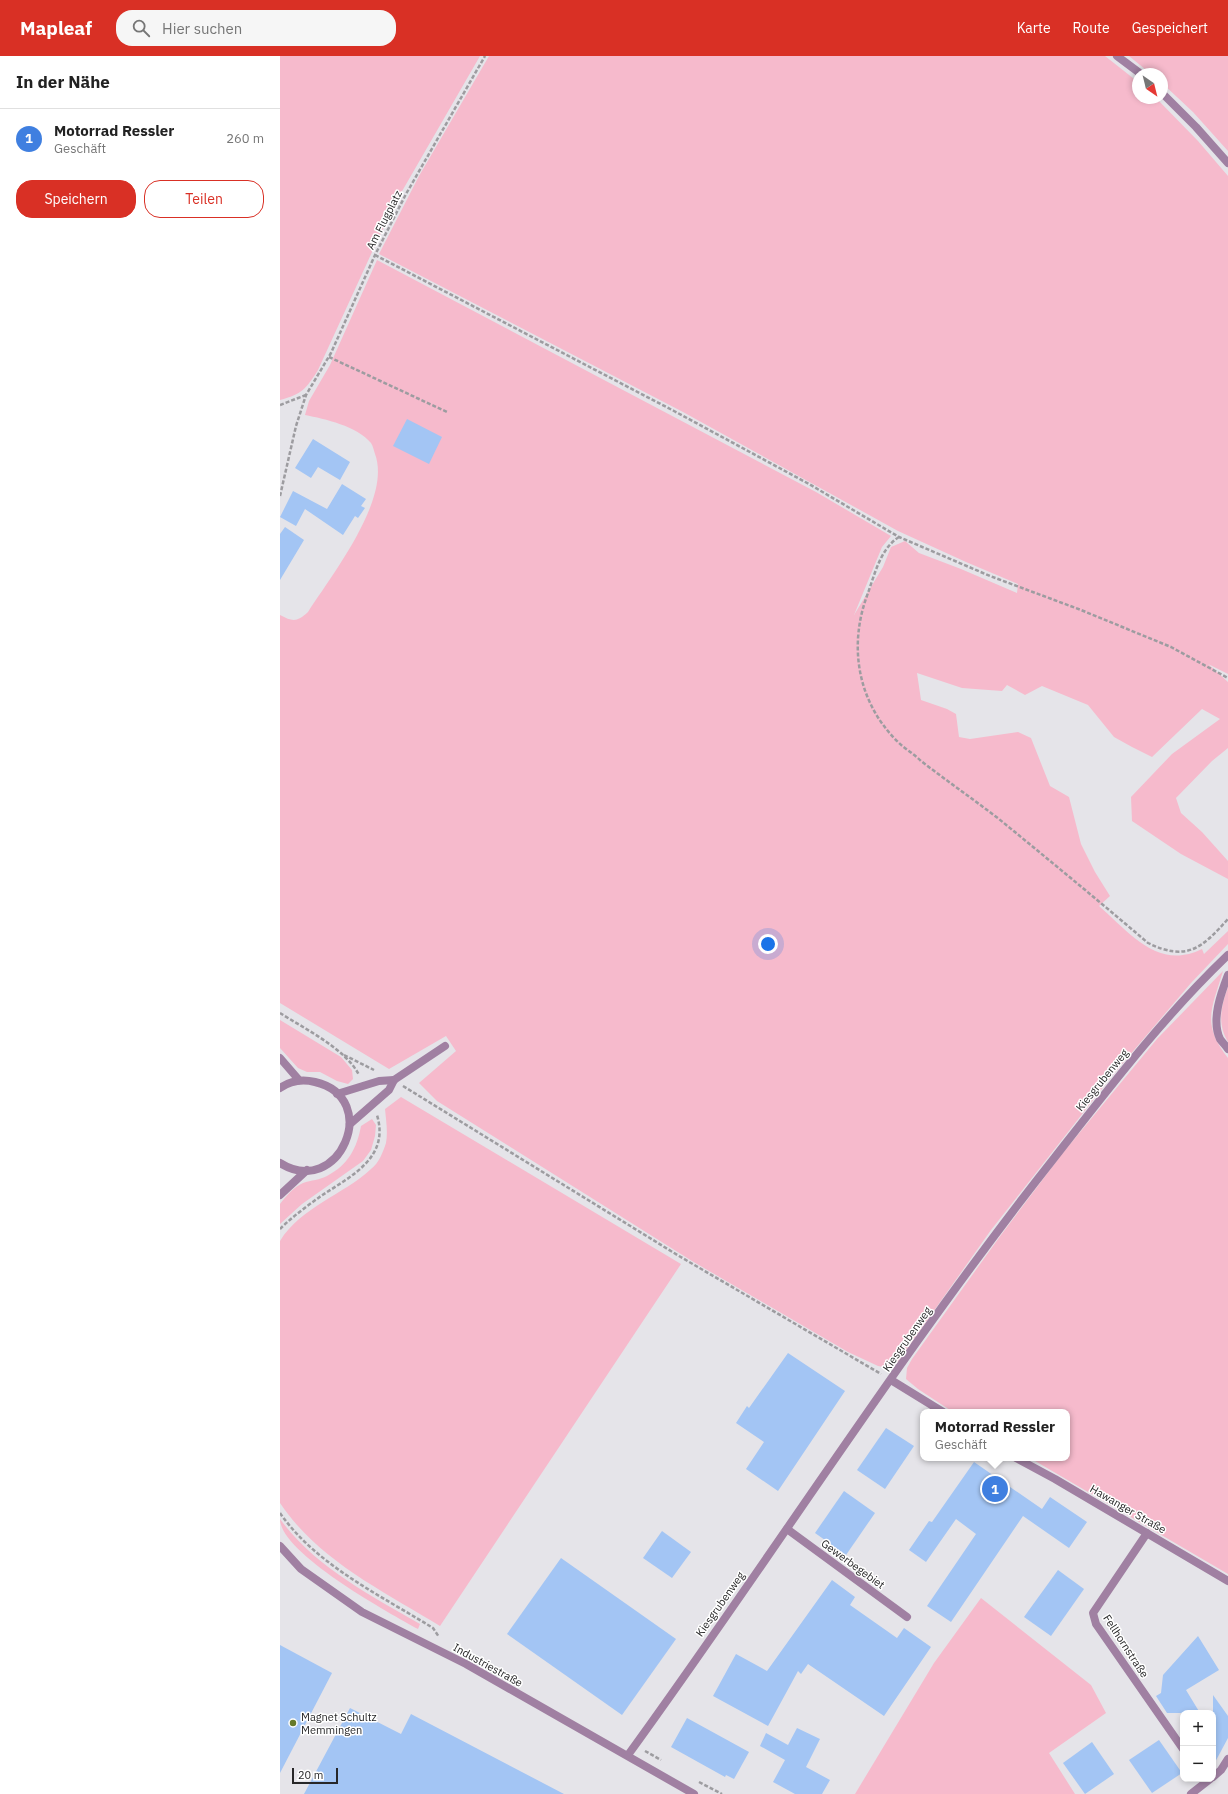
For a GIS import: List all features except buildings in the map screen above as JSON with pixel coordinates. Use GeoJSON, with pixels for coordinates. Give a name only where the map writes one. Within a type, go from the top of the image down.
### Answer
{"type":"FeatureCollection","features":[{"type":"Feature","properties":{"kind":"street"},"geometry":{"type":"LineString","coordinates":[[1117,56],[1133,68]]}},
{"type":"Feature","properties":{"kind":"street"},"geometry":{"type":"LineString","coordinates":[[1168,99],[1196,127],[1228,163]]}},
{"type":"Feature","properties":{"kind":"street","name":"Kiesgrubenweg"},"geometry":{"type":"LineString","coordinates":[[628,1755],[891,1380],[1012,1211],[1086,1117],[1153,1036],[1197,986],[1228,955]]}},
{"type":"Feature","properties":{"kind":"street"},"geometry":{"type":"LineString","coordinates":[[1228,975],[1222,988],[1216,1016],[1220,1038],[1228,1049]]}},
{"type":"Feature","properties":{"kind":"street"},"geometry":{"type":"LineString","coordinates":[[350,1124],[389,1090],[394,1080],[445,1046]]}},
{"type":"Feature","properties":{"kind":"street"},"geometry":{"type":"LineString","coordinates":[[280,1058],[299,1080]]}},
{"type":"Feature","properties":{"kind":"street"},"geometry":{"type":"LineString","coordinates":[[280,1088],[299,1080],[320,1083],[337,1094],[346,1108],[350,1124],[344,1147],[337,1156],[328,1163],[318,1168],[307,1170],[290,1168],[280,1163]]}},
{"type":"Feature","properties":{"kind":"street"},"geometry":{"type":"LineString","coordinates":[[337,1094],[379,1081],[394,1080]]}},
{"type":"Feature","properties":{"kind":"street"},"geometry":{"type":"LineString","coordinates":[[280,1195],[307,1170]]}},
{"type":"Feature","properties":{"kind":"street"},"geometry":{"type":"LineString","coordinates":[[891,1380],[938,1409]]}},
{"type":"Feature","properties":{"kind":"street","name":"Hawanger Straße"},"geometry":{"type":"LineString","coordinates":[[1021,1461],[1228,1581]]}},
{"type":"Feature","properties":{"kind":"street","name":"Gewerbegebiet"},"geometry":{"type":"LineString","coordinates":[[787,1529],[907,1617]]}},
{"type":"Feature","properties":{"kind":"street","name":"Fellhornstraße"},"geometry":{"type":"LineString","coordinates":[[1147,1533],[1092,1612],[1096,1624],[1181,1746]]}},
{"type":"Feature","properties":{"kind":"street","name":"Industriestraße"},"geometry":{"type":"LineString","coordinates":[[280,1546],[300,1569],[362,1612],[466,1664],[694,1794]]}},
{"type":"Feature","properties":{"kind":"street"},"geometry":{"type":"LineString","coordinates":[[1216,1774],[1228,1760]]}},
{"type":"Feature","properties":{"kind":"street"},"geometry":{"type":"LineString","coordinates":[[1191,1794],[1205,1782]]}},
{"type":"Feature","properties":{"kind":"path","name":"Am Flugplatz"},"geometry":{"type":"LineString","coordinates":[[280,496],[296,426],[306,395],[329,356],[375,255],[409,188],[485,56]]}},
{"type":"Feature","properties":{"kind":"path"},"geometry":{"type":"LineString","coordinates":[[375,255],[674,411],[809,484],[899,537],[990,576],[1081,610],[1171,647],[1228,678]]}},
{"type":"Feature","properties":{"kind":"path"},"geometry":{"type":"LineString","coordinates":[[329,356],[447,412]]}},
{"type":"Feature","properties":{"kind":"path"},"geometry":{"type":"LineString","coordinates":[[280,405],[306,395]]}},
{"type":"Feature","properties":{"kind":"path"},"geometry":{"type":"LineString","coordinates":[[899,537],[891,542],[886,549],[876,572],[861,616],[857,640],[858,662],[862,683],[872,705],[884,725],[898,742],[997,818],[1148,943],[1161,950],[1182,952],[1198,947],[1209,940],[1228,919]]}},
{"type":"Feature","properties":{"kind":"path"},"geometry":{"type":"LineString","coordinates":[[344,1055],[394,1080],[680,1256],[891,1380]]}},
{"type":"Feature","properties":{"kind":"path"},"geometry":{"type":"LineString","coordinates":[[280,1513],[307,1544],[354,1581],[433,1628]]}},
{"type":"Feature","properties":{"kind":"shaded area"},"geometry":{"type":"Polygon","coordinates":[[[280,56],[480,56],[401,193],[378,239],[318,370],[303,390],[280,400],[280,56]]]}},
{"type":"Feature","properties":{"kind":"shaded area"},"geometry":{"type":"Polygon","coordinates":[[[489,56],[1105,56],[1132,77],[1132,104],[1162,104],[1198,141],[1228,176],[1228,674],[1208,664],[1228,682],[1228,748],[1212,761],[1176,798],[1181,813],[1202,832],[1228,861],[1228,879],[1181,854],[1132,821],[1131,797],[1172,754],[1220,719],[1202,709],[1152,757],[1114,737],[1088,705],[1042,686],[1025,695],[1007,685],[1002,691],[962,688],[917,673],[921,700],[947,709],[956,714],[959,737],[970,739],[1018,732],[1031,738],[1050,786],[1069,797],[1081,844],[1095,872],[1110,896],[1099,906],[1133,937],[1145,946],[1158,952],[1172,955],[1186,955],[1202,949],[1204,954],[1228,931],[1228,944],[1191,983],[1112,1076],[991,1230],[897,1363],[889,1368],[878,1366],[848,1352],[692,1261],[437,1101],[419,1083],[456,1051],[446,1036],[389,1069],[280,1003],[280,615],[288,619],[295,620],[301,618],[308,612],[344,558],[367,514],[375,493],[378,472],[373,447],[365,437],[358,432],[340,424],[305,415],[309,401],[330,365],[377,260],[816,492],[891,536],[882,547],[854,615],[883,567],[891,547],[905,541],[919,553],[1017,593],[1018,584],[898,531],[683,412],[379,254],[419,176],[489,56]]]}},
{"type":"Feature","properties":{"kind":"shaded area"},"geometry":{"type":"Polygon","coordinates":[[[1129,56],[1228,56],[1228,151],[1193,112],[1168,89],[1168,68],[1144,68],[1129,56]]]}},
{"type":"Feature","properties":{"kind":"shaded area"},"geometry":{"type":"Polygon","coordinates":[[[1223,971],[1215,995],[1211,1016],[1214,1035],[1228,1058],[1228,1574],[1035,1461],[1070,1461],[1070,1409],[948,1409],[918,1389],[906,1379],[907,1368],[912,1359],[1001,1235],[1062,1154],[1157,1039],[1223,971]]]}},
{"type":"Feature","properties":{"kind":"shaded area"},"geometry":{"type":"Polygon","coordinates":[[[1228,987],[1228,1042],[1222,1028],[1221,1015],[1228,987]]]}},
{"type":"Feature","properties":{"kind":"shaded area"},"geometry":{"type":"Polygon","coordinates":[[[280,1020],[341,1057],[352,1070],[353,1079],[348,1084],[337,1081],[320,1072],[307,1072],[298,1068],[280,1048],[280,1020]]]}},
{"type":"Feature","properties":{"kind":"shaded area"},"geometry":{"type":"Polygon","coordinates":[[[401,1097],[681,1264],[440,1626],[374,1587],[332,1558],[295,1523],[280,1503],[280,1241],[299,1219],[374,1167],[382,1154],[387,1139],[385,1109],[401,1097]]]}},
{"type":"Feature","properties":{"kind":"shaded area"},"geometry":{"type":"Polygon","coordinates":[[[372,1119],[376,1125],[375,1136],[371,1150],[363,1161],[302,1204],[280,1224],[280,1204],[285,1198],[293,1189],[300,1185],[324,1177],[341,1167],[354,1149],[361,1126],[372,1119]]]}},
{"type":"Feature","properties":{"kind":"shaded area"},"geometry":{"type":"Polygon","coordinates":[[[280,1519],[294,1536],[326,1566],[363,1591],[420,1624],[418,1629],[384,1610],[338,1581],[316,1565],[297,1548],[285,1533],[280,1519]]]}},
{"type":"Feature","properties":{"kind":"shaded area"},"geometry":{"type":"Polygon","coordinates":[[[981,1598],[1091,1685],[1106,1713],[1049,1753],[1075,1794],[855,1794],[934,1663],[981,1598]]]}},
{"type":"Feature","properties":{"kind":"place","name":"Motorrad Ressler"},"geometry":{"type":"Point","coordinates":[995,1489]}},
{"type":"Feature","properties":{"kind":"place","name":"Magnet Schultz Memmingen"},"geometry":{"type":"Point","coordinates":[293,1723]}}]}
